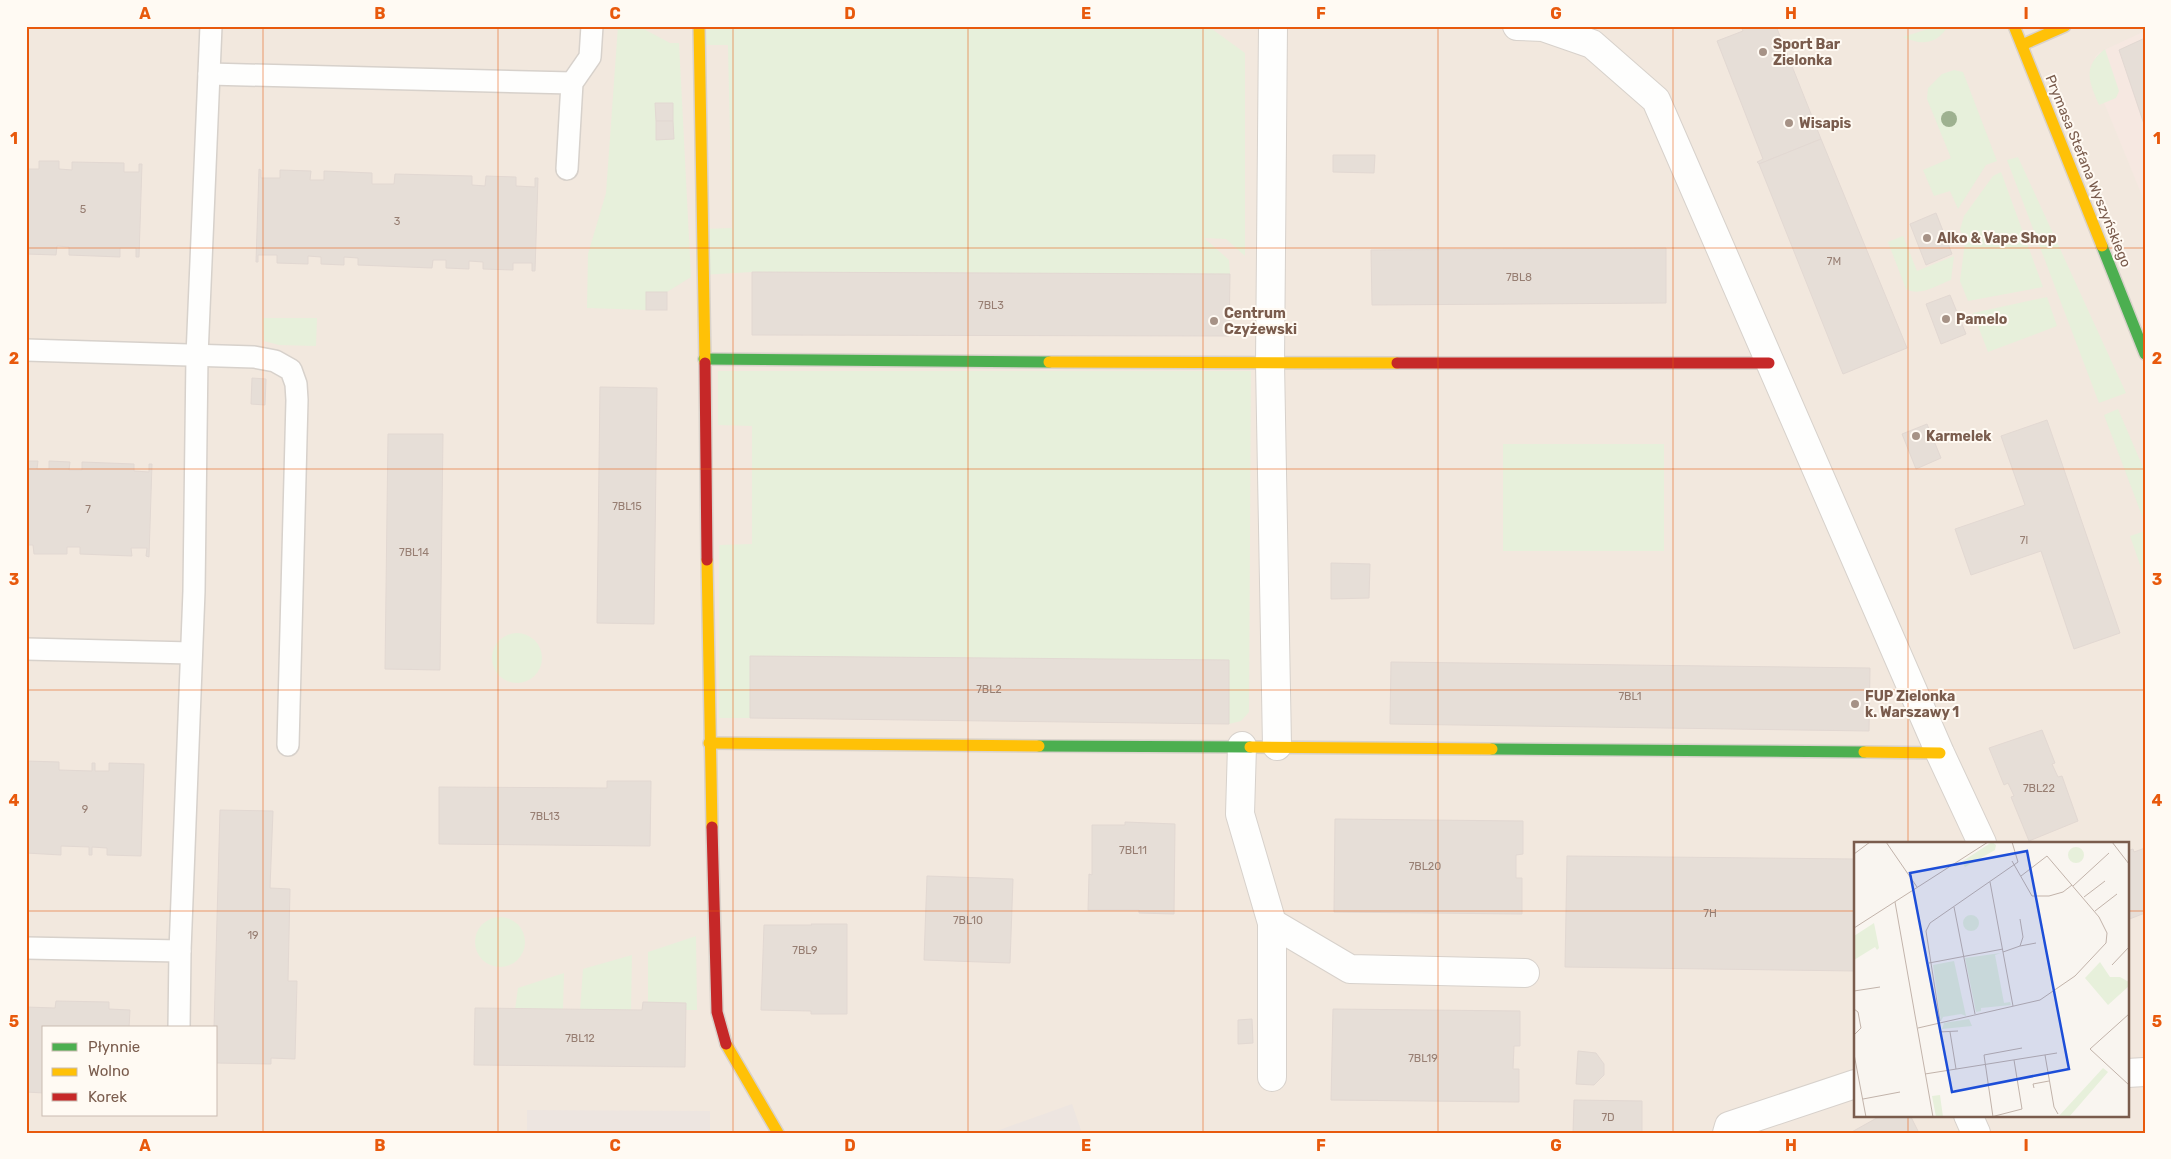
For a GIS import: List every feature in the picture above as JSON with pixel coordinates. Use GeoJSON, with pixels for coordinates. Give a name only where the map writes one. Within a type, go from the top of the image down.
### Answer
{"type":"FeatureCollection","features":[{"type":"Feature","properties":{"kind":"street"},"geometry":{"type":"LineString","coordinates":[[699,26],[709,743],[718,1012],[727,1048],[778,1133]]}},
{"type":"Feature","properties":{"kind":"street"},"geometry":{"type":"LineString","coordinates":[[1273,26],[1270,363],[1277,746]]}},
{"type":"Feature","properties":{"kind":"street"},"geometry":{"type":"LineString","coordinates":[[1517,26],[1543,27],[1592,44],[1656,100],[1940,753],[1982,842]]}},
{"type":"Feature","properties":{"kind":"street","name":"Prymasa Stefana Wyszyńskiego"},"geometry":{"type":"LineString","coordinates":[[2014,26],[2145,354]]}},
{"type":"Feature","properties":{"kind":"street"},"geometry":{"type":"LineString","coordinates":[[2022,45],[2065,26]]}},
{"type":"Feature","properties":{"kind":"street"},"geometry":{"type":"LineString","coordinates":[[704,359],[1270,363],[1769,363]]}},
{"type":"Feature","properties":{"kind":"street"},"geometry":{"type":"LineString","coordinates":[[709,743],[1277,746],[1940,753]]}},
{"type":"Feature","properties":{"kind":"street"},"geometry":{"type":"LineString","coordinates":[[1242,746],[1240,814],[1272,923],[1272,1077]]}},
{"type":"Feature","properties":{"kind":"street"},"geometry":{"type":"LineString","coordinates":[[1272,923],[1350,969],[1525,973]]}},
{"type":"Feature","properties":{"kind":"street"},"geometry":{"type":"LineString","coordinates":[[2128,1073],[2145,1072]]}},
{"type":"Feature","properties":{"kind":"street"},"geometry":{"type":"LineString","coordinates":[[1727,1133],[1729,1126],[1854,1084]]}},
{"type":"Feature","properties":{"kind":"street"},"geometry":{"type":"LineString","coordinates":[[1968,1116],[1976,1133]]}},
{"type":"Feature","properties":{"kind":"lane"},"geometry":{"type":"LineString","coordinates":[[178,1026],[191,653],[197,356],[211,26]]}},
{"type":"Feature","properties":{"kind":"lane"},"geometry":{"type":"LineString","coordinates":[[567,169],[572,83],[590,58],[592,26]]}},
{"type":"Feature","properties":{"kind":"lane"},"geometry":{"type":"LineString","coordinates":[[209,74],[572,83]]}},
{"type":"Feature","properties":{"kind":"lane"},"geometry":{"type":"LineString","coordinates":[[26,350],[254,357],[275,361],[291,370],[296,384],[288,745]]}},
{"type":"Feature","properties":{"kind":"lane"},"geometry":{"type":"LineString","coordinates":[[26,649],[191,653]]}},
{"type":"Feature","properties":{"kind":"lane"},"geometry":{"type":"LineString","coordinates":[[26,948],[180,951]]}},
{"type":"Feature","properties":{"kind":"shaded area"},"geometry":{"type":"Polygon","coordinates":[[[26,26],[2145,26],[2145,1133],[26,1133],[26,26]]]}},
{"type":"Feature","properties":{"kind":"shaded area"},"geometry":{"type":"Polygon","coordinates":[[[2145,31],[2145,203],[2094,78],[2095,57],[2100,52],[2145,31]]]}},
{"type":"Feature","properties":{"kind":"shaded area"},"geometry":{"type":"Polygon","coordinates":[[[1072,1104],[1082,1133],[991,1133],[1072,1104]]]}},
{"type":"Feature","properties":{"kind":"shaded area"},"geometry":{"type":"Polygon","coordinates":[[[527,1110],[710,1111],[710,1133],[527,1133],[527,1110]]]}},
{"type":"Feature","properties":{"kind":"green space"},"geometry":{"type":"Polygon","coordinates":[[[618,26],[638,26],[670,43],[679,43],[691,277],[667,292],[646,292],[646,310],[587,308],[588,254],[606,193],[618,26]]]}},
{"type":"Feature","properties":{"kind":"green space"},"geometry":{"type":"Polygon","coordinates":[[[699,26],[1033,26],[1212,29],[1245,53],[1245,256],[1226,239],[1204,238],[1229,260],[1230,274],[752,272],[702,275],[703,229],[732,228],[728,45],[700,45],[699,26]]]}},
{"type":"Feature","properties":{"kind":"green space"},"geometry":{"type":"Polygon","coordinates":[[[1927,26],[1945,26],[1946,29],[1937,38],[1927,42],[1903,37],[1928,29],[1927,26]]]}},
{"type":"Feature","properties":{"kind":"green space"},"geometry":{"type":"Polygon","coordinates":[[[2105,49],[2119,91],[2116,98],[2099,105],[2090,81],[2090,68],[2105,49]]]}},
{"type":"Feature","properties":{"kind":"green space"},"geometry":{"type":"Polygon","coordinates":[[[1954,70],[1963,72],[1997,161],[1986,165],[1958,209],[1950,191],[1934,196],[1923,170],[1951,158],[1927,99],[1928,88],[1942,74],[1954,70]]]}},
{"type":"Feature","properties":{"kind":"green space"},"geometry":{"type":"Polygon","coordinates":[[[2018,157],[2126,393],[2099,403],[2007,160],[2018,157]]]}},
{"type":"Feature","properties":{"kind":"green space"},"geometry":{"type":"Polygon","coordinates":[[[2001,172],[2043,287],[1968,301],[1960,281],[1965,242],[1960,230],[1964,216],[1993,176],[2001,172]]]}},
{"type":"Feature","properties":{"kind":"green space"},"geometry":{"type":"Polygon","coordinates":[[[1903,236],[1917,271],[1954,256],[1951,280],[1923,291],[1917,292],[1906,289],[1888,242],[1903,236]]]}},
{"type":"Feature","properties":{"kind":"green space"},"geometry":{"type":"Polygon","coordinates":[[[2047,297],[2057,326],[1988,352],[1973,313],[2047,297]]]}},
{"type":"Feature","properties":{"kind":"green space"},"geometry":{"type":"Polygon","coordinates":[[[263,318],[317,318],[316,346],[279,345],[264,341],[263,318]]]}},
{"type":"Feature","properties":{"kind":"green space"},"geometry":{"type":"Polygon","coordinates":[[[718,371],[1251,371],[1249,712],[1241,721],[1229,724],[1229,660],[750,656],[750,718],[719,718],[719,545],[752,544],[752,426],[718,425],[718,371]]]}},
{"type":"Feature","properties":{"kind":"green space"},"geometry":{"type":"Polygon","coordinates":[[[2118,409],[2145,472],[2144,521],[2104,415],[2118,409]]]}},
{"type":"Feature","properties":{"kind":"green space"},"geometry":{"type":"Polygon","coordinates":[[[1503,444],[1664,444],[1664,551],[1503,551],[1503,444]]]}},
{"type":"Feature","properties":{"kind":"green space"},"geometry":{"type":"Polygon","coordinates":[[[2145,531],[2145,579],[2130,536],[2145,531]]]}},
{"type":"Feature","properties":{"kind":"green space"},"geometry":{"type":"Polygon","coordinates":[[[517,633],[526,635],[537,644],[542,658],[540,667],[531,678],[517,683],[508,681],[497,672],[492,658],[494,649],[503,638],[517,633]]]}},
{"type":"Feature","properties":{"kind":"green space"},"geometry":{"type":"Polygon","coordinates":[[[500,917],[509,919],[520,928],[525,942],[523,951],[514,962],[500,967],[491,965],[480,956],[475,942],[477,933],[486,922],[500,917]]]}},
{"type":"Feature","properties":{"kind":"green space"},"geometry":{"type":"Polygon","coordinates":[[[696,936],[697,1010],[686,1010],[686,1003],[648,1002],[648,952],[696,936]]]}},
{"type":"Feature","properties":{"kind":"green space"},"geometry":{"type":"Polygon","coordinates":[[[632,955],[631,1010],[580,1010],[583,969],[632,955]]]}},
{"type":"Feature","properties":{"kind":"green space"},"geometry":{"type":"Polygon","coordinates":[[[564,973],[563,1009],[515,1009],[518,988],[564,973]]]}},
{"type":"Feature","properties":{"kind":"building"},"geometry":{"type":"Polygon","coordinates":[[[1741,26],[1776,26],[1821,139],[1759,164],[1757,162],[1763,159],[1717,41],[1743,31],[1741,26]]]}},
{"type":"Feature","properties":{"kind":"building"},"geometry":{"type":"Polygon","coordinates":[[[2145,38],[2145,127],[2119,50],[2145,38]]]}},
{"type":"Feature","properties":{"kind":"building"},"geometry":{"type":"Polygon","coordinates":[[[655,103],[673,103],[673,121],[656,121],[655,103]]]}},
{"type":"Feature","properties":{"kind":"building"},"geometry":{"type":"Polygon","coordinates":[[[656,121],[673,121],[674,139],[656,140],[656,121]]]}},
{"type":"Feature","properties":{"kind":"building"},"geometry":{"type":"Polygon","coordinates":[[[1821,139],[1907,348],[1843,374],[1759,164],[1821,139]]]}},
{"type":"Feature","properties":{"kind":"building"},"geometry":{"type":"Polygon","coordinates":[[[1333,155],[1375,155],[1374,173],[1333,172],[1333,155]]]}},
{"type":"Feature","properties":{"kind":"building"},"geometry":{"type":"Polygon","coordinates":[[[26,160],[27,169],[39,169],[39,161],[59,161],[59,169],[72,170],[72,162],[124,163],[124,172],[139,172],[139,164],[142,164],[139,257],[136,257],[136,248],[120,248],[120,257],[69,255],[69,247],[57,246],[56,255],[26,254],[26,160]]]}},
{"type":"Feature","properties":{"kind":"building"},"geometry":{"type":"Polygon","coordinates":[[[259,169],[261,170],[261,178],[280,178],[280,170],[311,171],[310,180],[324,180],[324,171],[372,173],[372,184],[394,184],[395,174],[472,176],[472,185],[485,186],[486,176],[516,177],[516,186],[535,187],[535,178],[538,178],[535,271],[532,271],[532,263],[513,263],[513,270],[483,269],[483,262],[469,261],[469,269],[446,268],[446,260],[433,260],[432,268],[358,265],[358,258],[344,257],[344,265],[321,264],[321,257],[308,256],[308,264],[277,263],[277,255],[258,255],[258,262],[256,262],[259,169]]]}},
{"type":"Feature","properties":{"kind":"building"},"geometry":{"type":"Polygon","coordinates":[[[1936,213],[1952,254],[1926,265],[1910,224],[1936,213]]]}},
{"type":"Feature","properties":{"kind":"building"},"geometry":{"type":"Polygon","coordinates":[[[1666,248],[1666,303],[1372,305],[1371,250],[1666,248]]]}},
{"type":"Feature","properties":{"kind":"building"},"geometry":{"type":"Polygon","coordinates":[[[752,272],[1230,274],[1229,336],[752,335],[752,272]]]}},
{"type":"Feature","properties":{"kind":"building"},"geometry":{"type":"Polygon","coordinates":[[[646,292],[667,292],[667,310],[646,310],[646,292]]]}},
{"type":"Feature","properties":{"kind":"building","name":"Pamelo"},"geometry":{"type":"Polygon","coordinates":[[[1950,295],[1966,334],[1941,344],[1926,304],[1950,295]]]}},
{"type":"Feature","properties":{"kind":"building"},"geometry":{"type":"Polygon","coordinates":[[[252,378],[266,379],[265,405],[251,404],[252,378]]]}},
{"type":"Feature","properties":{"kind":"building"},"geometry":{"type":"Polygon","coordinates":[[[600,387],[657,388],[654,624],[597,623],[600,387]]]}},
{"type":"Feature","properties":{"kind":"building"},"geometry":{"type":"Polygon","coordinates":[[[2047,420],[2120,633],[2074,649],[2041,551],[1971,575],[1955,529],[2025,505],[2001,436],[2047,420]]]}},
{"type":"Feature","properties":{"kind":"building"},"geometry":{"type":"Polygon","coordinates":[[[1927,424],[1941,458],[1916,469],[1902,434],[1927,424]]]}},
{"type":"Feature","properties":{"kind":"building"},"geometry":{"type":"Polygon","coordinates":[[[388,434],[443,434],[440,670],[385,669],[388,434]]]}},
{"type":"Feature","properties":{"kind":"building"},"geometry":{"type":"Polygon","coordinates":[[[26,461],[38,461],[37,469],[49,469],[49,461],[70,462],[69,470],[82,470],[82,462],[134,464],[134,471],[149,472],[149,464],[152,464],[149,557],[146,556],[147,548],[131,548],[132,556],[80,554],[80,547],[67,547],[67,554],[34,554],[33,545],[26,545],[26,461]]]}},
{"type":"Feature","properties":{"kind":"building"},"geometry":{"type":"Polygon","coordinates":[[[1331,563],[1370,564],[1369,598],[1331,599],[1331,563]]]}},
{"type":"Feature","properties":{"kind":"building"},"geometry":{"type":"Polygon","coordinates":[[[750,656],[1229,660],[1229,724],[750,718],[750,656]]]}},
{"type":"Feature","properties":{"kind":"building"},"geometry":{"type":"Polygon","coordinates":[[[1391,662],[1870,668],[1869,731],[1390,724],[1391,662]]]}},
{"type":"Feature","properties":{"kind":"building"},"geometry":{"type":"Polygon","coordinates":[[[2042,730],[2055,763],[2052,764],[2058,777],[2062,776],[2078,821],[2029,841],[2011,797],[2014,796],[2008,783],[2004,785],[1989,748],[2042,730]]]}},
{"type":"Feature","properties":{"kind":"building"},"geometry":{"type":"Polygon","coordinates":[[[26,761],[59,762],[59,770],[92,771],[92,763],[95,763],[95,771],[109,771],[109,763],[144,764],[141,856],[107,855],[107,848],[92,847],[92,855],[89,855],[89,847],[61,846],[61,855],[26,853],[26,761]]]}},
{"type":"Feature","properties":{"kind":"building"},"geometry":{"type":"Polygon","coordinates":[[[607,781],[651,781],[650,846],[439,844],[439,787],[607,788],[607,781]]]}},
{"type":"Feature","properties":{"kind":"building"},"geometry":{"type":"Polygon","coordinates":[[[220,810],[273,811],[270,888],[290,889],[288,981],[297,981],[295,1059],[271,1058],[271,1064],[218,1063],[218,1026],[214,1026],[220,810]]]}},
{"type":"Feature","properties":{"kind":"building"},"geometry":{"type":"Polygon","coordinates":[[[1335,819],[1523,821],[1523,854],[1516,855],[1516,878],[1522,878],[1522,914],[1334,912],[1335,819]]]}},
{"type":"Feature","properties":{"kind":"building"},"geometry":{"type":"Polygon","coordinates":[[[1125,822],[1175,824],[1174,914],[1139,913],[1139,910],[1088,910],[1089,874],[1092,875],[1092,825],[1125,825],[1125,822]]]}},
{"type":"Feature","properties":{"kind":"building"},"geometry":{"type":"Polygon","coordinates":[[[2145,848],[2145,913],[2128,920],[2128,851],[2133,849],[2134,852],[2145,848]]]}},
{"type":"Feature","properties":{"kind":"building"},"geometry":{"type":"Polygon","coordinates":[[[1567,856],[1854,859],[1854,971],[1565,967],[1567,856]]]}},
{"type":"Feature","properties":{"kind":"building"},"geometry":{"type":"Polygon","coordinates":[[[927,876],[1013,879],[1010,963],[924,960],[927,876]]]}},
{"type":"Feature","properties":{"kind":"building"},"geometry":{"type":"Polygon","coordinates":[[[847,924],[847,1014],[811,1014],[811,1011],[761,1010],[764,925],[847,924]]]}},
{"type":"Feature","properties":{"kind":"building"},"geometry":{"type":"Polygon","coordinates":[[[56,1001],[109,1002],[109,1009],[130,1010],[129,1026],[42,1026],[42,1093],[26,1092],[26,1007],[55,1008],[56,1001]]]}},
{"type":"Feature","properties":{"kind":"building"},"geometry":{"type":"Polygon","coordinates":[[[643,1002],[686,1003],[685,1067],[474,1065],[475,1008],[642,1010],[643,1002]]]}},
{"type":"Feature","properties":{"kind":"building"},"geometry":{"type":"Polygon","coordinates":[[[1333,1009],[1520,1011],[1520,1046],[1514,1046],[1513,1069],[1519,1069],[1519,1102],[1331,1100],[1333,1009]]]}},
{"type":"Feature","properties":{"kind":"building"},"geometry":{"type":"Polygon","coordinates":[[[1252,1019],[1253,1043],[1238,1044],[1238,1020],[1252,1019]]]}},
{"type":"Feature","properties":{"kind":"building"},"geometry":{"type":"Polygon","coordinates":[[[1578,1051],[1596,1053],[1604,1064],[1604,1075],[1594,1085],[1576,1084],[1578,1051]]]}},
{"type":"Feature","properties":{"kind":"building"},"geometry":{"type":"Polygon","coordinates":[[[1574,1100],[1642,1101],[1642,1133],[1573,1133],[1574,1100]]]}},
{"type":"Feature","properties":{"kind":"building"},"geometry":{"type":"Polygon","coordinates":[[[1880,1116],[1910,1116],[1919,1133],[1850,1133],[1880,1116]]]}},
{"type":"Feature","properties":{"kind":"traffic: fast"},"geometry":{"type":"LineString","coordinates":[[2102,246],[2145,354]]}},
{"type":"Feature","properties":{"kind":"traffic: fast"},"geometry":{"type":"LineString","coordinates":[[704,359],[1049,362]]}},
{"type":"Feature","properties":{"kind":"traffic: fast"},"geometry":{"type":"LineString","coordinates":[[1039,746],[1250,747]]}},
{"type":"Feature","properties":{"kind":"traffic: fast"},"geometry":{"type":"LineString","coordinates":[[1492,749],[1864,752]]}},
{"type":"Feature","properties":{"kind":"traffic: slow"},"geometry":{"type":"LineString","coordinates":[[699,26],[705,363]]}},
{"type":"Feature","properties":{"kind":"traffic: slow"},"geometry":{"type":"LineString","coordinates":[[2014,26],[2102,246]]}},
{"type":"Feature","properties":{"kind":"traffic: slow"},"geometry":{"type":"LineString","coordinates":[[2022,45],[2065,26]]}},
{"type":"Feature","properties":{"kind":"traffic: slow"},"geometry":{"type":"LineString","coordinates":[[1049,362],[1397,363]]}},
{"type":"Feature","properties":{"kind":"traffic: slow"},"geometry":{"type":"LineString","coordinates":[[707,560],[712,827]]}},
{"type":"Feature","properties":{"kind":"traffic: slow"},"geometry":{"type":"LineString","coordinates":[[709,743],[1039,746]]}},
{"type":"Feature","properties":{"kind":"traffic: slow"},"geometry":{"type":"LineString","coordinates":[[1250,747],[1492,749]]}},
{"type":"Feature","properties":{"kind":"traffic: slow"},"geometry":{"type":"LineString","coordinates":[[1864,752],[1940,753]]}},
{"type":"Feature","properties":{"kind":"traffic: slow"},"geometry":{"type":"LineString","coordinates":[[726,1044],[778,1133]]}},
{"type":"Feature","properties":{"kind":"traffic: jam"},"geometry":{"type":"LineString","coordinates":[[705,363],[707,560]]}},
{"type":"Feature","properties":{"kind":"traffic: jam"},"geometry":{"type":"LineString","coordinates":[[1397,363],[1769,363]]}},
{"type":"Feature","properties":{"kind":"traffic: jam"},"geometry":{"type":"LineString","coordinates":[[712,827],[717,1012],[726,1044]]}},
{"type":"Feature","properties":{"kind":"place","name":"Sport Bar Zielonka"},"geometry":{"type":"Point","coordinates":[1763,52]}},
{"type":"Feature","properties":{"kind":"place","name":"Wisapis"},"geometry":{"type":"Point","coordinates":[1789,123]}},
{"type":"Feature","properties":{"kind":"place","name":"Alko & Vape Shop"},"geometry":{"type":"Point","coordinates":[1927,238]}},
{"type":"Feature","properties":{"kind":"place","name":"Pamelo"},"geometry":{"type":"Point","coordinates":[1946,319]}},
{"type":"Feature","properties":{"kind":"place","name":"Centrum Czyżewski"},"geometry":{"type":"Point","coordinates":[1214,321]}},
{"type":"Feature","properties":{"kind":"place","name":"Karmelek"},"geometry":{"type":"Point","coordinates":[1916,436]}},
{"type":"Feature","properties":{"kind":"place","name":"FUP Zielonka k. Warszawy 1"},"geometry":{"type":"Point","coordinates":[1855,704]}}]}
